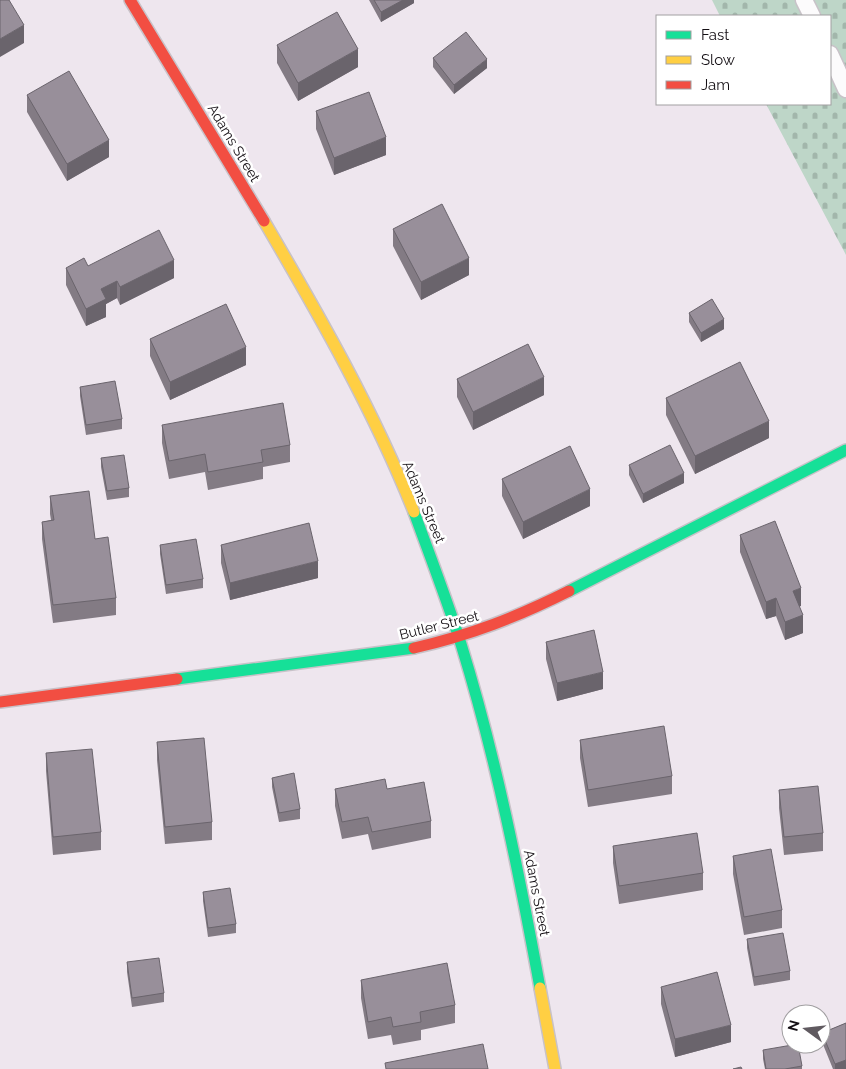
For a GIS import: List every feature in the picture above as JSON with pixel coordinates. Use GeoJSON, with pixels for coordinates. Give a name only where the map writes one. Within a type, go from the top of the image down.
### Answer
{"type":"FeatureCollection","features":[{"type":"Feature","properties":{"kind":"main road","name":"Adams Street"},"geometry":{"type":"LineString","coordinates":[[130,0],[309,299],[356,385],[422,533],[458,638],[497,772],[518,866],[555,1069]]}},
{"type":"Feature","properties":{"kind":"main road","name":"Butler Street"},"geometry":{"type":"LineString","coordinates":[[0,702],[400,651],[458,638],[527,612],[846,450]]}},
{"type":"Feature","properties":{"kind":"lane"},"geometry":{"type":"LineString","coordinates":[[804,0],[812,15]]}},
{"type":"Feature","properties":{"kind":"lane"},"geometry":{"type":"LineString","coordinates":[[831,56],[846,89]]}},
{"type":"Feature","properties":{"kind":"green space"},"geometry":{"type":"Polygon","coordinates":[[[712,0],[846,0],[846,255],[767,105],[831,105],[831,15],[720,15],[712,0]]]}},
{"type":"Feature","properties":{"kind":"building"},"geometry":{"type":"Polygon","coordinates":[[[0,0],[9,0],[24,25],[0,39],[0,0]]]}},
{"type":"Feature","properties":{"kind":"building"},"geometry":{"type":"Polygon","coordinates":[[[374,0],[403,0],[381,12],[374,0]]]}},
{"type":"Feature","properties":{"kind":"building"},"geometry":{"type":"Polygon","coordinates":[[[337,12],[358,49],[298,83],[277,45],[337,12]]]}},
{"type":"Feature","properties":{"kind":"building"},"geometry":{"type":"Polygon","coordinates":[[[466,32],[487,59],[454,85],[433,58],[466,32]]]}},
{"type":"Feature","properties":{"kind":"building"},"geometry":{"type":"Polygon","coordinates":[[[69,71],[109,140],[67,164],[27,95],[69,71]]]}},
{"type":"Feature","properties":{"kind":"building"},"geometry":{"type":"Polygon","coordinates":[[[369,92],[386,137],[334,158],[316,111],[369,92]]]}},
{"type":"Feature","properties":{"kind":"building"},"geometry":{"type":"Polygon","coordinates":[[[442,204],[469,258],[421,282],[393,229],[442,204]]]}},
{"type":"Feature","properties":{"kind":"building"},"geometry":{"type":"Polygon","coordinates":[[[159,230],[174,260],[120,287],[117,281],[101,289],[106,299],[86,309],[66,268],[84,258],[88,266],[159,230]]]}},
{"type":"Feature","properties":{"kind":"building"},"geometry":{"type":"Polygon","coordinates":[[[712,299],[724,319],[701,333],[689,313],[712,299]]]}},
{"type":"Feature","properties":{"kind":"building"},"geometry":{"type":"Polygon","coordinates":[[[226,304],[246,347],[170,382],[150,339],[226,304]]]}},
{"type":"Feature","properties":{"kind":"building"},"geometry":{"type":"Polygon","coordinates":[[[528,344],[544,377],[473,412],[457,379],[528,344]]]}},
{"type":"Feature","properties":{"kind":"building"},"geometry":{"type":"Polygon","coordinates":[[[740,362],[769,421],[695,456],[666,398],[740,362]]]}},
{"type":"Feature","properties":{"kind":"building"},"geometry":{"type":"Polygon","coordinates":[[[115,381],[122,419],[86,425],[80,387],[115,381]]]}},
{"type":"Feature","properties":{"kind":"building"},"geometry":{"type":"Polygon","coordinates":[[[283,403],[290,445],[261,450],[263,462],[208,472],[205,454],[169,461],[162,425],[283,403]]]}},
{"type":"Feature","properties":{"kind":"building"},"geometry":{"type":"Polygon","coordinates":[[[670,445],[684,473],[643,494],[629,465],[670,445]]]}},
{"type":"Feature","properties":{"kind":"building"},"geometry":{"type":"Polygon","coordinates":[[[570,446],[590,489],[523,522],[502,479],[570,446]]]}},
{"type":"Feature","properties":{"kind":"building"},"geometry":{"type":"Polygon","coordinates":[[[124,455],[129,488],[107,491],[101,458],[124,455]]]}},
{"type":"Feature","properties":{"kind":"building"},"geometry":{"type":"Polygon","coordinates":[[[89,491],[95,539],[108,537],[116,598],[53,605],[42,522],[54,520],[50,496],[89,491]]]}},
{"type":"Feature","properties":{"kind":"building"},"geometry":{"type":"Polygon","coordinates":[[[775,521],[801,588],[793,591],[803,615],[785,622],[776,598],[766,602],[740,535],[775,521]]]}},
{"type":"Feature","properties":{"kind":"building"},"geometry":{"type":"Polygon","coordinates":[[[309,523],[318,561],[230,583],[221,545],[309,523]]]}},
{"type":"Feature","properties":{"kind":"building"},"geometry":{"type":"Polygon","coordinates":[[[196,539],[203,579],[166,585],[160,545],[196,539]]]}},
{"type":"Feature","properties":{"kind":"building"},"geometry":{"type":"Polygon","coordinates":[[[594,630],[603,672],[557,683],[546,642],[594,630]]]}},
{"type":"Feature","properties":{"kind":"building"},"geometry":{"type":"Polygon","coordinates":[[[664,726],[672,776],[588,790],[580,740],[664,726]]]}},
{"type":"Feature","properties":{"kind":"building"},"geometry":{"type":"Polygon","coordinates":[[[204,738],[212,822],[165,827],[157,742],[204,738]]]}},
{"type":"Feature","properties":{"kind":"building"},"geometry":{"type":"Polygon","coordinates":[[[92,749],[101,832],[53,837],[46,753],[92,749]]]}},
{"type":"Feature","properties":{"kind":"building"},"geometry":{"type":"Polygon","coordinates":[[[294,773],[300,809],[279,813],[272,778],[294,773]]]}},
{"type":"Feature","properties":{"kind":"building"},"geometry":{"type":"Polygon","coordinates":[[[385,779],[387,789],[424,782],[431,821],[372,832],[368,817],[342,822],[335,789],[385,779]]]}},
{"type":"Feature","properties":{"kind":"building"},"geometry":{"type":"Polygon","coordinates":[[[818,786],[823,833],[784,837],[779,790],[818,786]]]}},
{"type":"Feature","properties":{"kind":"building"},"geometry":{"type":"Polygon","coordinates":[[[697,833],[703,873],[619,886],[613,846],[697,833]]]}},
{"type":"Feature","properties":{"kind":"building"},"geometry":{"type":"Polygon","coordinates":[[[771,849],[782,910],[744,917],[733,856],[771,849]]]}},
{"type":"Feature","properties":{"kind":"building"},"geometry":{"type":"Polygon","coordinates":[[[230,888],[236,924],[208,928],[203,892],[230,888]]]}},
{"type":"Feature","properties":{"kind":"building"},"geometry":{"type":"Polygon","coordinates":[[[783,933],[790,971],[754,977],[747,939],[783,933]]]}},
{"type":"Feature","properties":{"kind":"building"},"geometry":{"type":"Polygon","coordinates":[[[159,958],[164,993],[132,998],[127,962],[159,958]]]}},
{"type":"Feature","properties":{"kind":"building"},"geometry":{"type":"Polygon","coordinates":[[[447,963],[455,1005],[420,1012],[421,1022],[393,1027],[391,1017],[368,1022],[361,980],[447,963]]]}},
{"type":"Feature","properties":{"kind":"building"},"geometry":{"type":"Polygon","coordinates":[[[717,972],[731,1025],[675,1039],[661,987],[717,972]]]}},
{"type":"Feature","properties":{"kind":"building"},"geometry":{"type":"Polygon","coordinates":[[[846,1023],[846,1060],[835,1064],[831,1054],[831,1029],[846,1023]]]}},
{"type":"Feature","properties":{"kind":"building"},"geometry":{"type":"Polygon","coordinates":[[[483,1044],[488,1069],[386,1069],[385,1063],[483,1044]]]}},
{"type":"Feature","properties":{"kind":"building"},"geometry":{"type":"Polygon","coordinates":[[[781,1047],[781,1054],[800,1054],[802,1066],[785,1069],[766,1069],[763,1050],[781,1047]]]}},
{"type":"Feature","properties":{"kind":"traffic: fast"},"geometry":{"type":"LineString","coordinates":[[569,591],[846,450]]}},
{"type":"Feature","properties":{"kind":"traffic: fast"},"geometry":{"type":"LineString","coordinates":[[414,512],[456,628],[474,687],[496,772],[515,858],[540,988]]}},
{"type":"Feature","properties":{"kind":"traffic: fast"},"geometry":{"type":"LineString","coordinates":[[177,679],[414,648]]}},
{"type":"Feature","properties":{"kind":"traffic: slow"},"geometry":{"type":"LineString","coordinates":[[264,221],[345,364],[381,437],[414,512]]}},
{"type":"Feature","properties":{"kind":"traffic: slow"},"geometry":{"type":"LineString","coordinates":[[540,988],[555,1069]]}},
{"type":"Feature","properties":{"kind":"traffic: jam"},"geometry":{"type":"LineString","coordinates":[[130,0],[264,221]]}},
{"type":"Feature","properties":{"kind":"traffic: jam"},"geometry":{"type":"LineString","coordinates":[[414,648],[493,624],[569,591]]}},
{"type":"Feature","properties":{"kind":"traffic: jam"},"geometry":{"type":"LineString","coordinates":[[0,702],[177,679]]}}]}
